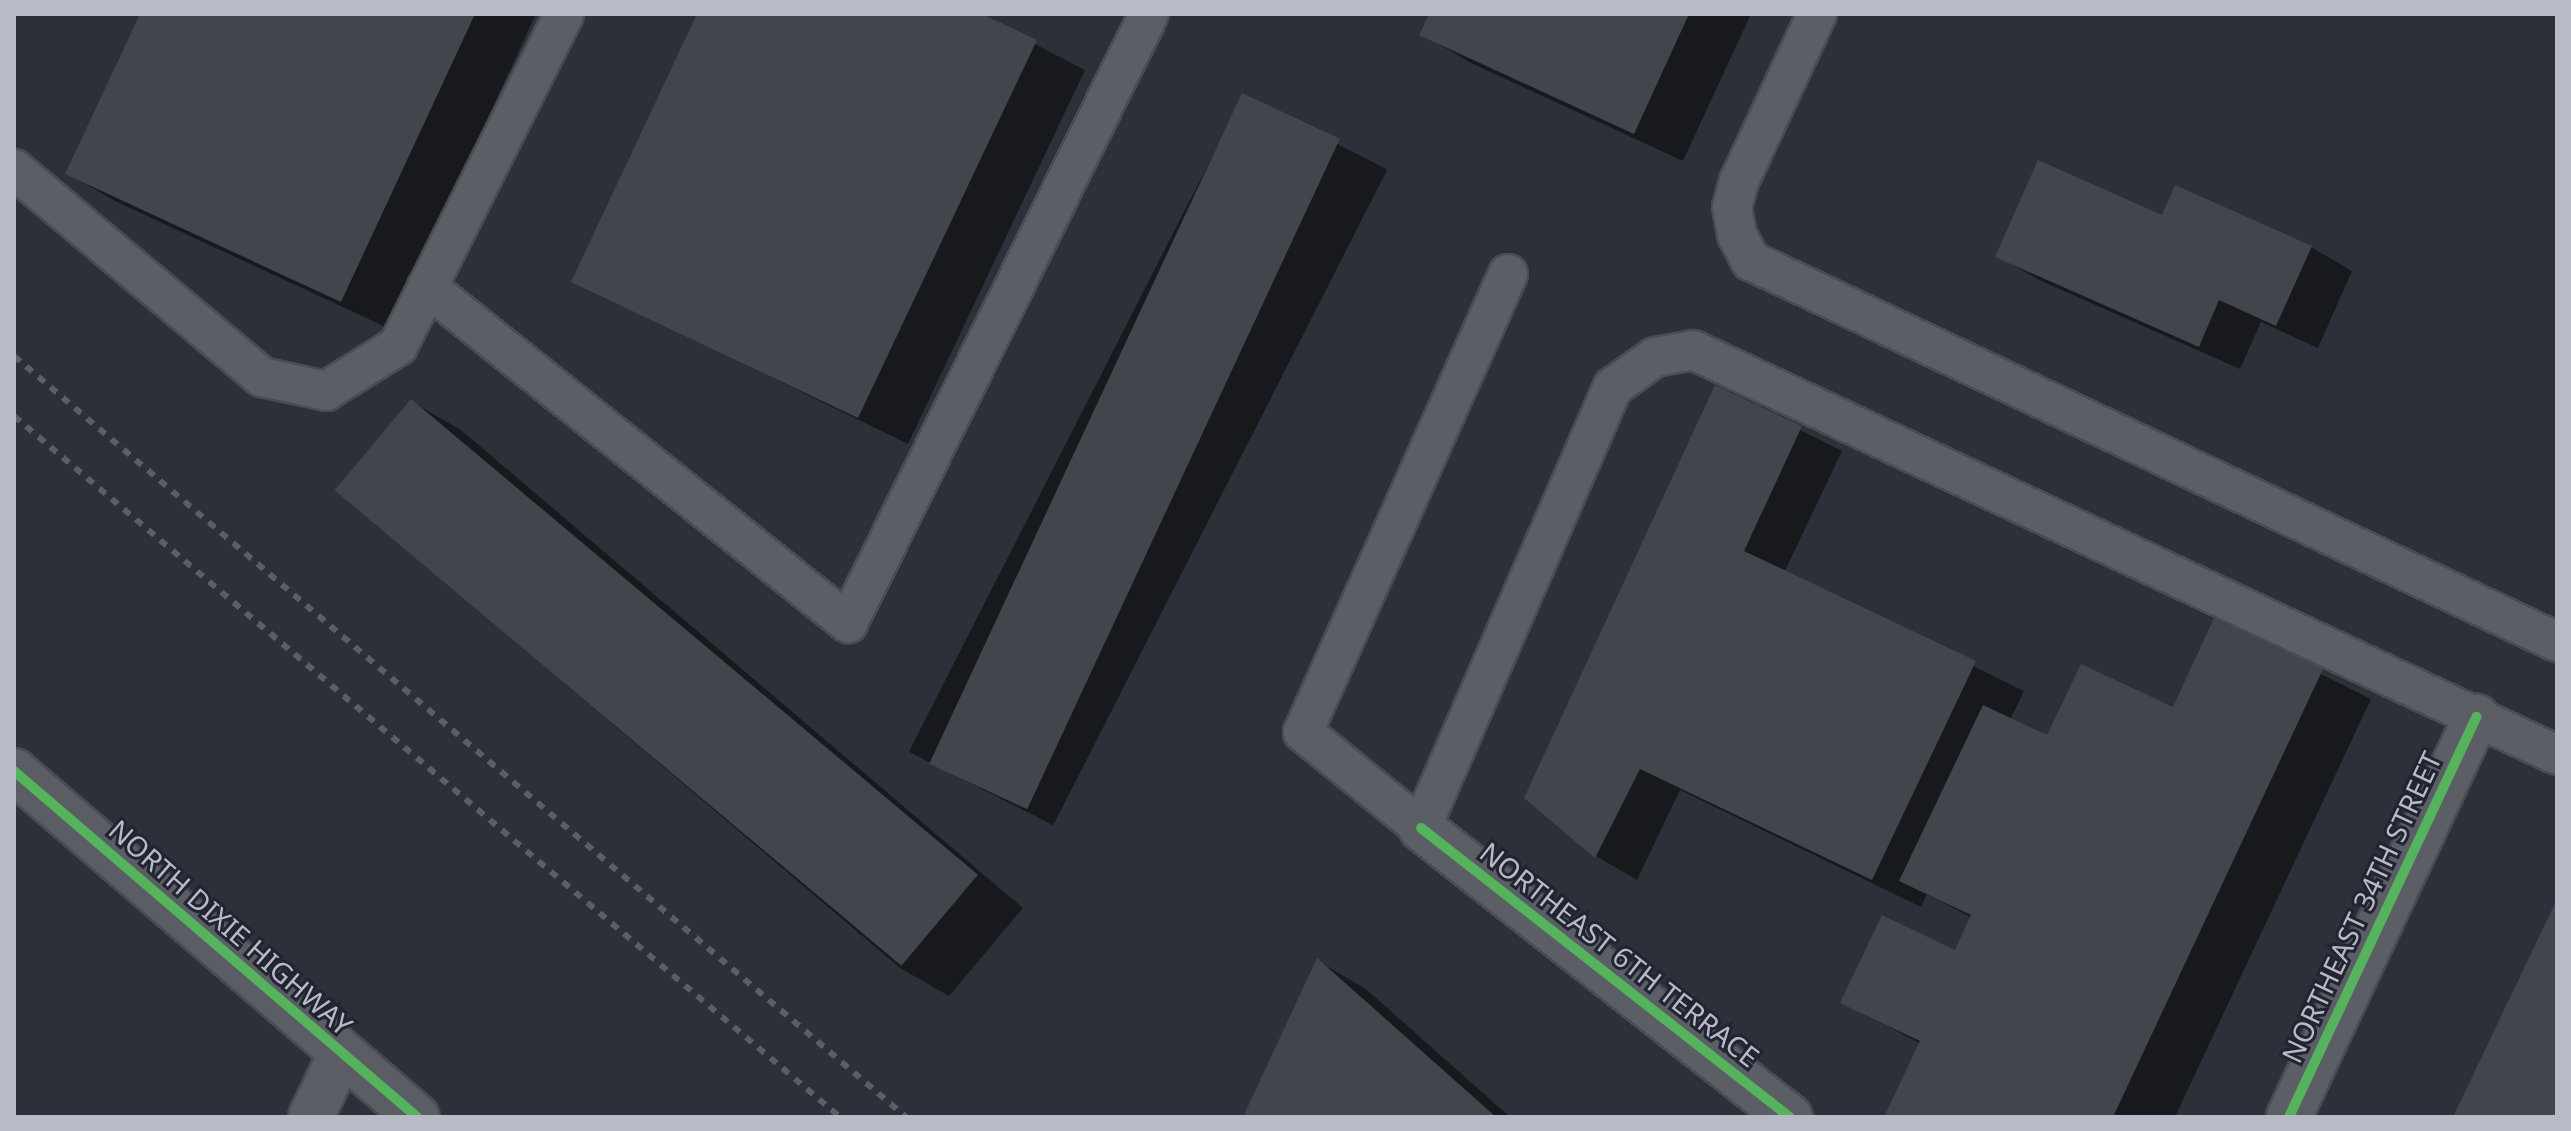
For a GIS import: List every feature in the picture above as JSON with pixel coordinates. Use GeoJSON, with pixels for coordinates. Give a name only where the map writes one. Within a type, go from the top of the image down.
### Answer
{"type":"FeatureCollection","features":[{"type":"Feature","properties":{"kind":"main road","name":"NORTH DIXIE HIGHWAY"},"geometry":{"type":"LineString","coordinates":[[14,771],[417,1117]]}},
{"type":"Feature","properties":{"kind":"street","name":"NORTHEAST 34TH STREET"},"geometry":{"type":"LineString","coordinates":[[2289,1117],[2476,717]]}},
{"type":"Feature","properties":{"kind":"street","name":"NORTHEAST 6TH TERRACE"},"geometry":{"type":"LineString","coordinates":[[1421,828],[1790,1117]]}},
{"type":"Feature","properties":{"kind":"street"},"geometry":{"type":"LineString","coordinates":[[311,1117],[341,1054]]}},
{"type":"Feature","properties":{"kind":"lane"},"geometry":{"type":"LineString","coordinates":[[14,169],[262,377],[326,391],[398,346],[564,14]]}},
{"type":"Feature","properties":{"kind":"lane"},"geometry":{"type":"LineString","coordinates":[[427,287],[848,623],[1149,14]]}},
{"type":"Feature","properties":{"kind":"lane"},"geometry":{"type":"LineString","coordinates":[[1817,14],[1736,194],[1737,235],[1751,261],[2557,642]]}},
{"type":"Feature","properties":{"kind":"lane"},"geometry":{"type":"LineString","coordinates":[[1508,274],[1303,732],[1421,828],[1613,387],[1655,357],[1693,350],[2557,755]]}},
{"type":"Feature","properties":{"kind":"building"},"geometry":{"type":"Polygon","coordinates":[[[140,14],[475,14],[341,302],[65,174],[140,14]]]}},
{"type":"Feature","properties":{"kind":"building"},"geometry":{"type":"Polygon","coordinates":[[[697,14],[982,14],[1037,40],[858,418],[571,282],[697,14]]]}},
{"type":"Feature","properties":{"kind":"building"},"geometry":{"type":"Polygon","coordinates":[[[1429,14],[1689,14],[1634,134],[1419,35],[1429,14]]]}},
{"type":"Feature","properties":{"kind":"building"},"geometry":{"type":"Polygon","coordinates":[[[1242,93],[1340,139],[1027,809],[929,764],[1242,93]]]}},
{"type":"Feature","properties":{"kind":"building"},"geometry":{"type":"Polygon","coordinates":[[[2038,160],[2162,215],[2175,185],[2312,246],[2276,326],[2219,300],[2199,347],[1995,257],[2038,160]]]}},
{"type":"Feature","properties":{"kind":"building"},"geometry":{"type":"Polygon","coordinates":[[[1715,385],[1802,426],[1744,551],[1976,661],[1872,880],[1640,769],[1595,858],[1524,798],[1715,385]]]}},
{"type":"Feature","properties":{"kind":"building"},"geometry":{"type":"Polygon","coordinates":[[[411,399],[978,875],[901,966],[335,490],[411,399]]]}},
{"type":"Feature","properties":{"kind":"building"},"geometry":{"type":"Polygon","coordinates":[[[2214,618],[2323,669],[2113,1117],[1885,1115],[1920,1041],[1840,1003],[1882,915],[1955,950],[1971,915],[1899,881],[1983,705],[2047,735],[2081,664],[2173,707],[2214,618]]]}},
{"type":"Feature","properties":{"kind":"building"},"geometry":{"type":"Polygon","coordinates":[[[2557,899],[2557,1117],[2453,1117],[2557,899]]]}},
{"type":"Feature","properties":{"kind":"building"},"geometry":{"type":"Polygon","coordinates":[[[1317,958],[1496,1117],[1243,1117],[1317,958]]]}},
{"type":"Feature","properties":{"kind":"railway"},"geometry":{"type":"LineString","coordinates":[[14,356],[906,1117]]}},
{"type":"Feature","properties":{"kind":"railway"},"geometry":{"type":"LineString","coordinates":[[14,416],[840,1117]]}},
{"type":"Feature","properties":{"kind":"cycle path"},"geometry":{"type":"LineString","coordinates":[[2289,1117],[2476,717]]}},
{"type":"Feature","properties":{"kind":"cycle path"},"geometry":{"type":"LineString","coordinates":[[14,771],[417,1117]]}},
{"type":"Feature","properties":{"kind":"cycle path"},"geometry":{"type":"LineString","coordinates":[[1421,828],[1790,1117]]}}]}
